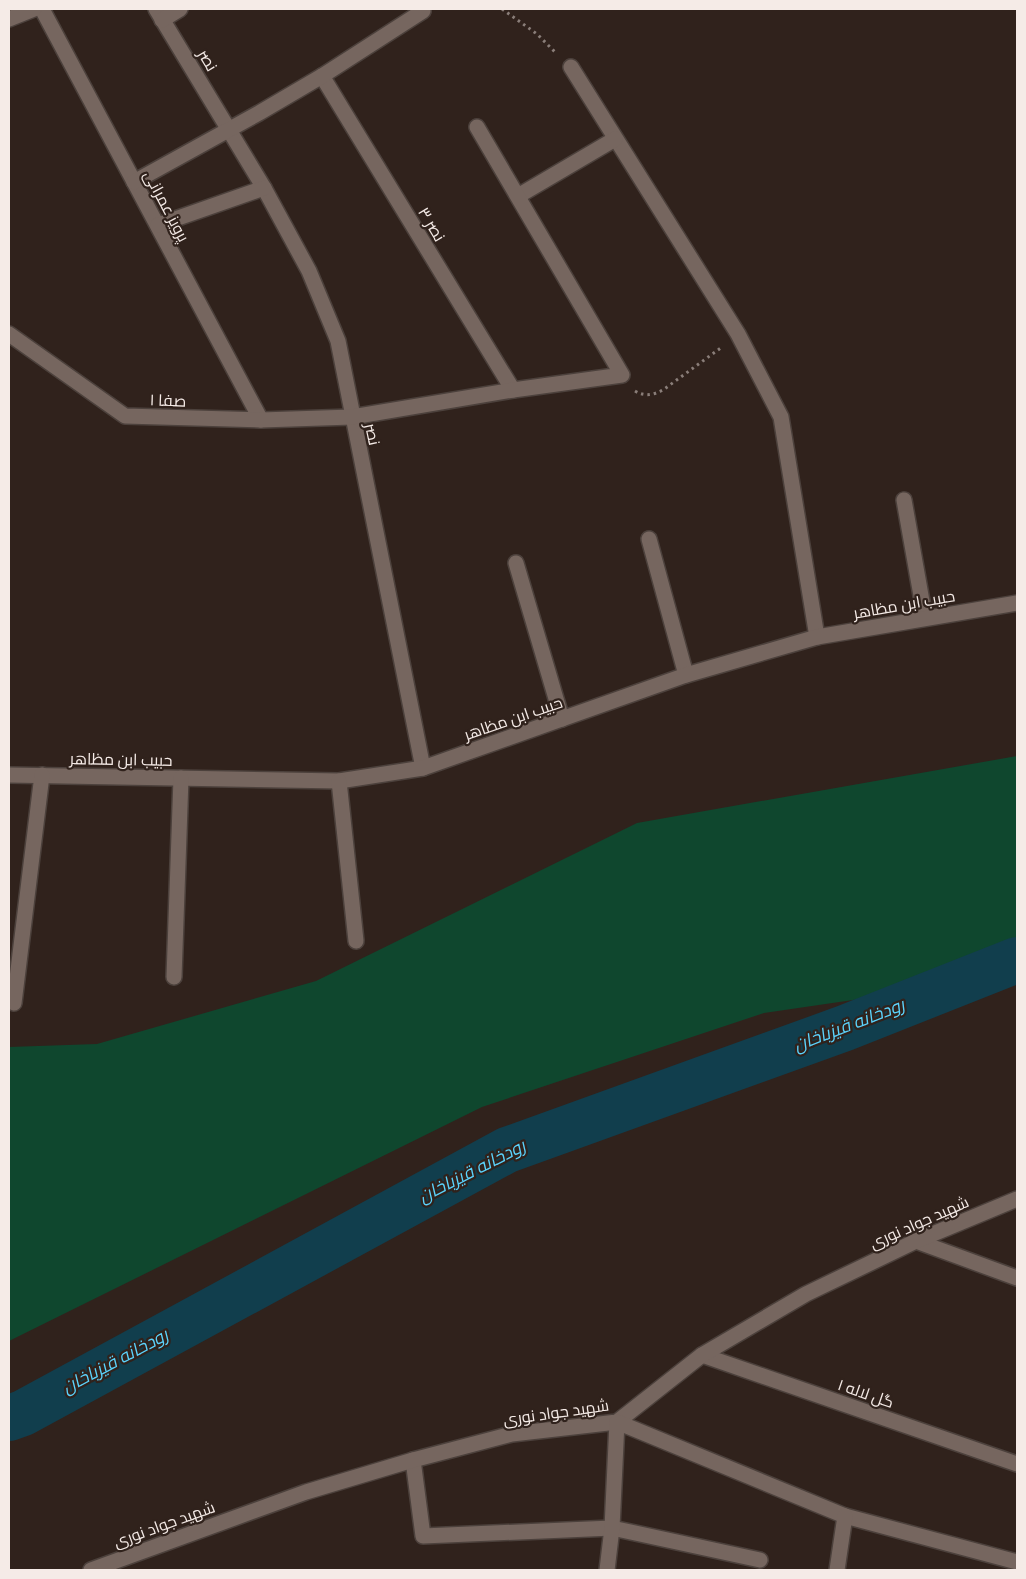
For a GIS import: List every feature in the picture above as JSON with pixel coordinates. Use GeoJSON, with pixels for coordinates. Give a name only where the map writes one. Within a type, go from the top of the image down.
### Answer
{"type":"FeatureCollection","features":[{"type":"Feature","properties":{"kind":"street"},"geometry":{"type":"LineString","coordinates":[[9,19],[34,9]]}},
{"type":"Feature","properties":{"kind":"street","name":"پرویز عمرانی"},"geometry":{"type":"LineString","coordinates":[[42,9],[261,420]]}},
{"type":"Feature","properties":{"kind":"street"},"geometry":{"type":"LineString","coordinates":[[159,14],[180,9]]}},
{"type":"Feature","properties":{"kind":"street"},"geometry":{"type":"LineString","coordinates":[[134,182],[230,130],[322,76],[422,11]]}},
{"type":"Feature","properties":{"kind":"street","name":"نصر"},"geometry":{"type":"LineString","coordinates":[[159,14],[264,188],[309,271],[338,341],[423,768]]}},
{"type":"Feature","properties":{"kind":"street"},"geometry":{"type":"LineString","coordinates":[[571,67],[738,334],[782,417],[817,637]]}},
{"type":"Feature","properties":{"kind":"street","name":"نصر ۳"},"geometry":{"type":"LineString","coordinates":[[322,76],[512,390]]}},
{"type":"Feature","properties":{"kind":"street"},"geometry":{"type":"LineString","coordinates":[[477,127],[622,375]]}},
{"type":"Feature","properties":{"kind":"street"},"geometry":{"type":"LineString","coordinates":[[518,196],[615,140]]}},
{"type":"Feature","properties":{"kind":"street"},"geometry":{"type":"LineString","coordinates":[[158,225],[264,188]]}},
{"type":"Feature","properties":{"kind":"street","name":"صفا ۱"},"geometry":{"type":"LineString","coordinates":[[9,334],[125,416],[261,420],[352,416],[512,390],[622,375]]}},
{"type":"Feature","properties":{"kind":"street"},"geometry":{"type":"LineString","coordinates":[[904,500],[925,618]]}},
{"type":"Feature","properties":{"kind":"street"},"geometry":{"type":"LineString","coordinates":[[649,539],[686,675]]}},
{"type":"Feature","properties":{"kind":"street"},"geometry":{"type":"LineString","coordinates":[[516,563],[562,719]]}},
{"type":"Feature","properties":{"kind":"street","name":"حبیب ابن مظاهر"},"geometry":{"type":"LineString","coordinates":[[9,775],[339,781],[423,768],[686,675],[817,637],[1017,603]]}},
{"type":"Feature","properties":{"kind":"street"},"geometry":{"type":"LineString","coordinates":[[14,1003],[42,775]]}},
{"type":"Feature","properties":{"kind":"street"},"geometry":{"type":"LineString","coordinates":[[174,977],[180,778]]}},
{"type":"Feature","properties":{"kind":"street"},"geometry":{"type":"LineString","coordinates":[[339,781],[356,941]]}},
{"type":"Feature","properties":{"kind":"street","name":"شهید جواد نوری"},"geometry":{"type":"LineString","coordinates":[[91,1570],[306,1492],[413,1460],[512,1434],[618,1422],[702,1355],[806,1294],[916,1241],[1017,1199]]}},
{"type":"Feature","properties":{"kind":"street"},"geometry":{"type":"LineString","coordinates":[[916,1241],[1017,1278]]}},
{"type":"Feature","properties":{"kind":"street","name":"گل لاله ۱"},"geometry":{"type":"LineString","coordinates":[[702,1355],[1017,1464]]}},
{"type":"Feature","properties":{"kind":"street"},"geometry":{"type":"LineString","coordinates":[[607,1570],[612,1528],[618,1422],[845,1516],[1017,1562]]}},
{"type":"Feature","properties":{"kind":"street"},"geometry":{"type":"LineString","coordinates":[[413,1460],[423,1536],[612,1528],[760,1560]]}},
{"type":"Feature","properties":{"kind":"street"},"geometry":{"type":"LineString","coordinates":[[837,1570],[845,1516]]}},
{"type":"Feature","properties":{"kind":"path"},"geometry":{"type":"LineString","coordinates":[[502,9],[537,34],[571,67]]}},
{"type":"Feature","properties":{"kind":"path"},"geometry":{"type":"LineString","coordinates":[[622,375],[633,390],[642,395],[652,395],[664,390],[738,334]]}},
{"type":"Feature","properties":{"kind":"green space"},"geometry":{"type":"Polygon","coordinates":[[[1017,756],[1017,976],[764,1013],[482,1107],[9,1341],[9,1047],[97,1044],[316,981],[637,823],[1017,756]]]}},
{"type":"Feature","properties":{"kind":"waterway","name":"رودخانه قیزباخان"},"geometry":{"type":"LineString","coordinates":[[9,1418],[23,1413],[507,1150],[845,1028],[1017,960]]}}]}
